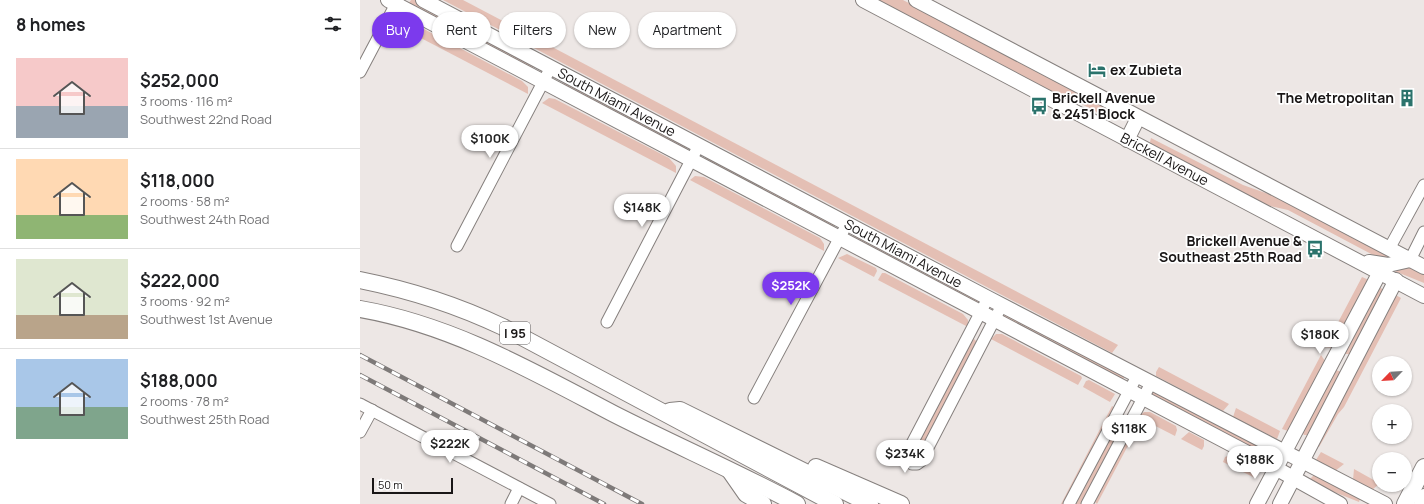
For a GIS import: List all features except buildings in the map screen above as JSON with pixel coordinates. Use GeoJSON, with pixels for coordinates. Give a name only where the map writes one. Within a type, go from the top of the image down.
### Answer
{"type":"FeatureCollection","features":[{"type":"Feature","properties":{"kind":"highway","name":"I 95"},"geometry":{"type":"LineString","coordinates":[[360,280],[427,296],[477,315],[542,347],[835,504]]}},
{"type":"Feature","properties":{"kind":"highway","name":"I 95"},"geometry":{"type":"LineString","coordinates":[[360,309],[387,313],[420,323],[478,345],[796,504]]}},
{"type":"Feature","properties":{"kind":"highway"},"geometry":{"type":"LineString","coordinates":[[660,411],[680,410],[870,504]]}},
{"type":"Feature","properties":{"kind":"highway"},"geometry":{"type":"LineString","coordinates":[[749,443],[767,445],[901,504]]}},
{"type":"Feature","properties":{"kind":"highway"},"geometry":{"type":"LineString","coordinates":[[1405,504],[1424,468]]}},
{"type":"Feature","properties":{"kind":"highway"},"geometry":{"type":"LineString","coordinates":[[730,470],[746,494],[763,504]]}},
{"type":"Feature","properties":{"kind":"main road","name":"South Miami Avenue"},"geometry":{"type":"LineString","coordinates":[[423,0],[1002,306],[1385,504]]}},
{"type":"Feature","properties":{"kind":"main road","name":"Brickell Avenue"},"geometry":{"type":"LineString","coordinates":[[862,0],[1424,296]]}},
{"type":"Feature","properties":{"kind":"main road","name":"Brickell Avenue"},"geometry":{"type":"LineString","coordinates":[[916,0],[1424,268]]}},
{"type":"Feature","properties":{"kind":"main road","name":"South Miami Avenue"},"geometry":{"type":"LineString","coordinates":[[394,2],[543,82],[1130,390],[1340,504]]}},
{"type":"Feature","properties":{"kind":"main road"},"geometry":{"type":"LineString","coordinates":[[1127,140],[1138,118]]}},
{"type":"Feature","properties":{"kind":"main road"},"geometry":{"type":"LineString","coordinates":[[1362,262],[1388,265],[1410,260]]}},
{"type":"Feature","properties":{"kind":"main road"},"geometry":{"type":"LineString","coordinates":[[1256,504],[1380,272]]}},
{"type":"Feature","properties":{"kind":"main road"},"geometry":{"type":"LineString","coordinates":[[1280,504],[1396,280]]}},
{"type":"Feature","properties":{"kind":"main road"},"geometry":{"type":"LineString","coordinates":[[1333,359],[1349,369]]}},
{"type":"Feature","properties":{"kind":"main road"},"geometry":{"type":"LineString","coordinates":[[1421,504],[1424,496]]}},
{"type":"Feature","properties":{"kind":"street"},"geometry":{"type":"LineString","coordinates":[[360,72],[394,2]]}},
{"type":"Feature","properties":{"kind":"street"},"geometry":{"type":"LineString","coordinates":[[457,246],[551,67]]}},
{"type":"Feature","properties":{"kind":"street"},"geometry":{"type":"LineString","coordinates":[[607,322],[699,145]]}},
{"type":"Feature","properties":{"kind":"street"},"geometry":{"type":"LineString","coordinates":[[1389,249],[1424,185]]}},
{"type":"Feature","properties":{"kind":"street"},"geometry":{"type":"LineString","coordinates":[[754,398],[847,224]]}},
{"type":"Feature","properties":{"kind":"street"},"geometry":{"type":"LineString","coordinates":[[1410,260],[1424,232]]}},
{"type":"Feature","properties":{"kind":"street"},"geometry":{"type":"LineString","coordinates":[[988,298],[907,453],[906,458],[912,464],[917,464],[921,461],[1002,306]]}},
{"type":"Feature","properties":{"kind":"street"},"geometry":{"type":"LineString","coordinates":[[1069,504],[1137,376]]}},
{"type":"Feature","properties":{"kind":"street"},"geometry":{"type":"LineString","coordinates":[[1087,504],[1151,383]]}},
{"type":"Feature","properties":{"kind":"street"},"geometry":{"type":"LineString","coordinates":[[360,404],[550,504]]}},
{"type":"Feature","properties":{"kind":"street"},"geometry":{"type":"LineString","coordinates":[[360,432],[372,410]]}},
{"type":"Feature","properties":{"kind":"street"},"geometry":{"type":"LineString","coordinates":[[511,504],[519,488]]}},
{"type":"Feature","properties":{"kind":"shaded area"},"geometry":{"type":"Polygon","coordinates":[[[411,0],[416,0],[438,12],[432,12],[432,17],[408,4],[411,0]]]}},
{"type":"Feature","properties":{"kind":"shaded area"},"geometry":{"type":"Polygon","coordinates":[[[443,0],[463,0],[486,12],[466,12],[443,0]]]}},
{"type":"Feature","properties":{"kind":"shaded area"},"geometry":{"type":"Polygon","coordinates":[[[878,0],[903,0],[1114,111],[1115,116],[1110,119],[1074,100],[1053,92],[878,0]]]}},
{"type":"Feature","properties":{"kind":"shaded area"},"geometry":{"type":"Polygon","coordinates":[[[491,15],[499,19],[499,30],[491,25],[491,15]]]}},
{"type":"Feature","properties":{"kind":"shaded area"},"geometry":{"type":"Polygon","coordinates":[[[424,29],[432,33],[432,44],[424,40],[424,29]]]}},
{"type":"Feature","properties":{"kind":"shaded area"},"geometry":{"type":"Polygon","coordinates":[[[491,41],[499,46],[499,48],[503,48],[534,65],[531,69],[491,48],[491,41]]]}},
{"type":"Feature","properties":{"kind":"shaded area"},"geometry":{"type":"Polygon","coordinates":[[[440,48],[460,48],[522,81],[528,87],[528,94],[440,48]]]}},
{"type":"Feature","properties":{"kind":"shaded area"},"geometry":{"type":"Polygon","coordinates":[[[534,48],[554,48],[1118,345],[1112,353],[534,48]]]}},
{"type":"Feature","properties":{"kind":"shaded area"},"geometry":{"type":"Polygon","coordinates":[[[566,80],[688,146],[687,149],[684,151],[562,85],[566,80]]]}},
{"type":"Feature","properties":{"kind":"shaded area"},"geometry":{"type":"Polygon","coordinates":[[[549,98],[555,99],[669,158],[676,166],[676,173],[542,103],[549,98]]]}},
{"type":"Feature","properties":{"kind":"shaded area"},"geometry":{"type":"Polygon","coordinates":[[[1151,138],[1243,185],[1274,196],[1389,256],[1389,258],[1375,256],[1288,210],[1266,205],[1151,144],[1151,138]]]}},
{"type":"Feature","properties":{"kind":"shaded area"},"geometry":{"type":"Polygon","coordinates":[[[707,155],[835,224],[835,226],[832,228],[704,160],[707,155]]]}},
{"type":"Feature","properties":{"kind":"shaded area"},"geometry":{"type":"Polygon","coordinates":[[[695,176],[704,177],[820,238],[824,244],[824,251],[690,180],[695,176]]]}},
{"type":"Feature","properties":{"kind":"shaded area"},"geometry":{"type":"Polygon","coordinates":[[[855,233],[982,299],[980,307],[852,238],[855,233]]]}},
{"type":"Feature","properties":{"kind":"shaded area"},"geometry":{"type":"Polygon","coordinates":[[[847,254],[876,268],[877,271],[874,277],[838,258],[847,254]]]}},
{"type":"Feature","properties":{"kind":"shaded area"},"geometry":{"type":"Polygon","coordinates":[[[1404,264],[1424,274],[1424,283],[1387,268],[1404,264]]]}},
{"type":"Feature","properties":{"kind":"shaded area"},"geometry":{"type":"Polygon","coordinates":[[[882,273],[885,273],[963,314],[968,320],[968,327],[878,280],[882,273]]]}},
{"type":"Feature","properties":{"kind":"shaded area"},"geometry":{"type":"Polygon","coordinates":[[[1362,277],[1369,280],[1368,286],[1363,288],[1332,348],[1325,347],[1362,277]]]}},
{"type":"Feature","properties":{"kind":"shaded area"},"geometry":{"type":"Polygon","coordinates":[[[1378,287],[1385,290],[1352,354],[1346,354],[1344,352],[1378,287]]]}},
{"type":"Feature","properties":{"kind":"shaded area"},"geometry":{"type":"Polygon","coordinates":[[[1394,294],[1401,298],[1344,407],[1338,414],[1319,447],[1317,446],[1394,294]]]}},
{"type":"Feature","properties":{"kind":"shaded area"},"geometry":{"type":"Polygon","coordinates":[[[1001,313],[1126,374],[1121,383],[1003,320],[1001,313]]]}},
{"type":"Feature","properties":{"kind":"shaded area"},"geometry":{"type":"Polygon","coordinates":[[[996,334],[1002,334],[1081,376],[1082,378],[1078,385],[991,339],[996,334]]]}},
{"type":"Feature","properties":{"kind":"shaded area"},"geometry":{"type":"Polygon","coordinates":[[[974,339],[977,342],[918,456],[913,456],[972,340],[974,339]]]}},
{"type":"Feature","properties":{"kind":"shaded area"},"geometry":{"type":"Polygon","coordinates":[[[1321,355],[1325,361],[1288,431],[1282,429],[1321,355]]]}},
{"type":"Feature","properties":{"kind":"shaded area"},"geometry":{"type":"Polygon","coordinates":[[[1159,367],[1229,404],[1223,411],[1156,376],[1156,372],[1159,367]]]}},
{"type":"Feature","properties":{"kind":"shaded area"},"geometry":{"type":"Polygon","coordinates":[[[1334,369],[1341,372],[1309,435],[1304,435],[1302,432],[1334,369]]]}},
{"type":"Feature","properties":{"kind":"shaded area"},"geometry":{"type":"Polygon","coordinates":[[[1089,380],[1115,394],[1110,402],[1083,387],[1086,381],[1089,380]]]}},
{"type":"Feature","properties":{"kind":"shaded area"},"geometry":{"type":"Polygon","coordinates":[[[1151,390],[1266,449],[1266,454],[1264,455],[1151,398],[1151,390]]]}},
{"type":"Feature","properties":{"kind":"shaded area"},"geometry":{"type":"Polygon","coordinates":[[[1112,406],[1115,408],[1064,504],[1061,504],[1112,406]]]}},
{"type":"Feature","properties":{"kind":"shaded area"},"geometry":{"type":"Polygon","coordinates":[[[1236,408],[1280,431],[1277,439],[1233,417],[1236,408]]]}},
{"type":"Feature","properties":{"kind":"shaded area"},"geometry":{"type":"Polygon","coordinates":[[[1144,412],[1150,412],[1176,426],[1177,430],[1175,436],[1138,417],[1144,412]]]}},
{"type":"Feature","properties":{"kind":"shaded area"},"geometry":{"type":"Polygon","coordinates":[[[1122,414],[1127,416],[1127,420],[1083,504],[1074,504],[1122,414]]]}},
{"type":"Feature","properties":{"kind":"shaded area"},"geometry":{"type":"Polygon","coordinates":[[[1137,419],[1141,421],[1097,504],[1094,501],[1137,419]]]}},
{"type":"Feature","properties":{"kind":"shaded area"},"geometry":{"type":"Polygon","coordinates":[[[1189,432],[1204,440],[1202,450],[1181,439],[1189,432]]]}},
{"type":"Feature","properties":{"kind":"shaded area"},"geometry":{"type":"Polygon","coordinates":[[[1321,452],[1344,464],[1335,471],[1316,460],[1321,452]]]}},
{"type":"Feature","properties":{"kind":"shaded area"},"geometry":{"type":"Polygon","coordinates":[[[1230,455],[1259,470],[1255,478],[1223,462],[1225,457],[1230,455]]]}},
{"type":"Feature","properties":{"kind":"shaded area"},"geometry":{"type":"Polygon","coordinates":[[[1354,469],[1372,479],[1372,490],[1353,480],[1354,469]]]}},
{"type":"Feature","properties":{"kind":"shaded area"},"geometry":{"type":"Polygon","coordinates":[[[1314,475],[1360,499],[1359,502],[1312,483],[1310,479],[1314,475]]]}},
{"type":"Feature","properties":{"kind":"railway"},"geometry":{"type":"LineString","coordinates":[[360,355],[642,504]]}},
{"type":"Feature","properties":{"kind":"railway"},"geometry":{"type":"LineString","coordinates":[[360,375],[604,504]]}},
{"type":"Feature","properties":{"kind":"place","name":"ex Zubieta"},"geometry":{"type":"Point","coordinates":[1097,70]}},
{"type":"Feature","properties":{"kind":"place","name":"The Metropolitan"},"geometry":{"type":"Point","coordinates":[1407,98]}},
{"type":"Feature","properties":{"kind":"place","name":"Brickell Avenue & 2451 Block"},"geometry":{"type":"Point","coordinates":[1039,106]}},
{"type":"Feature","properties":{"kind":"place","name":"Brickell Avenue & Southeast 25th Road"},"geometry":{"type":"Point","coordinates":[1315,249]}}]}
